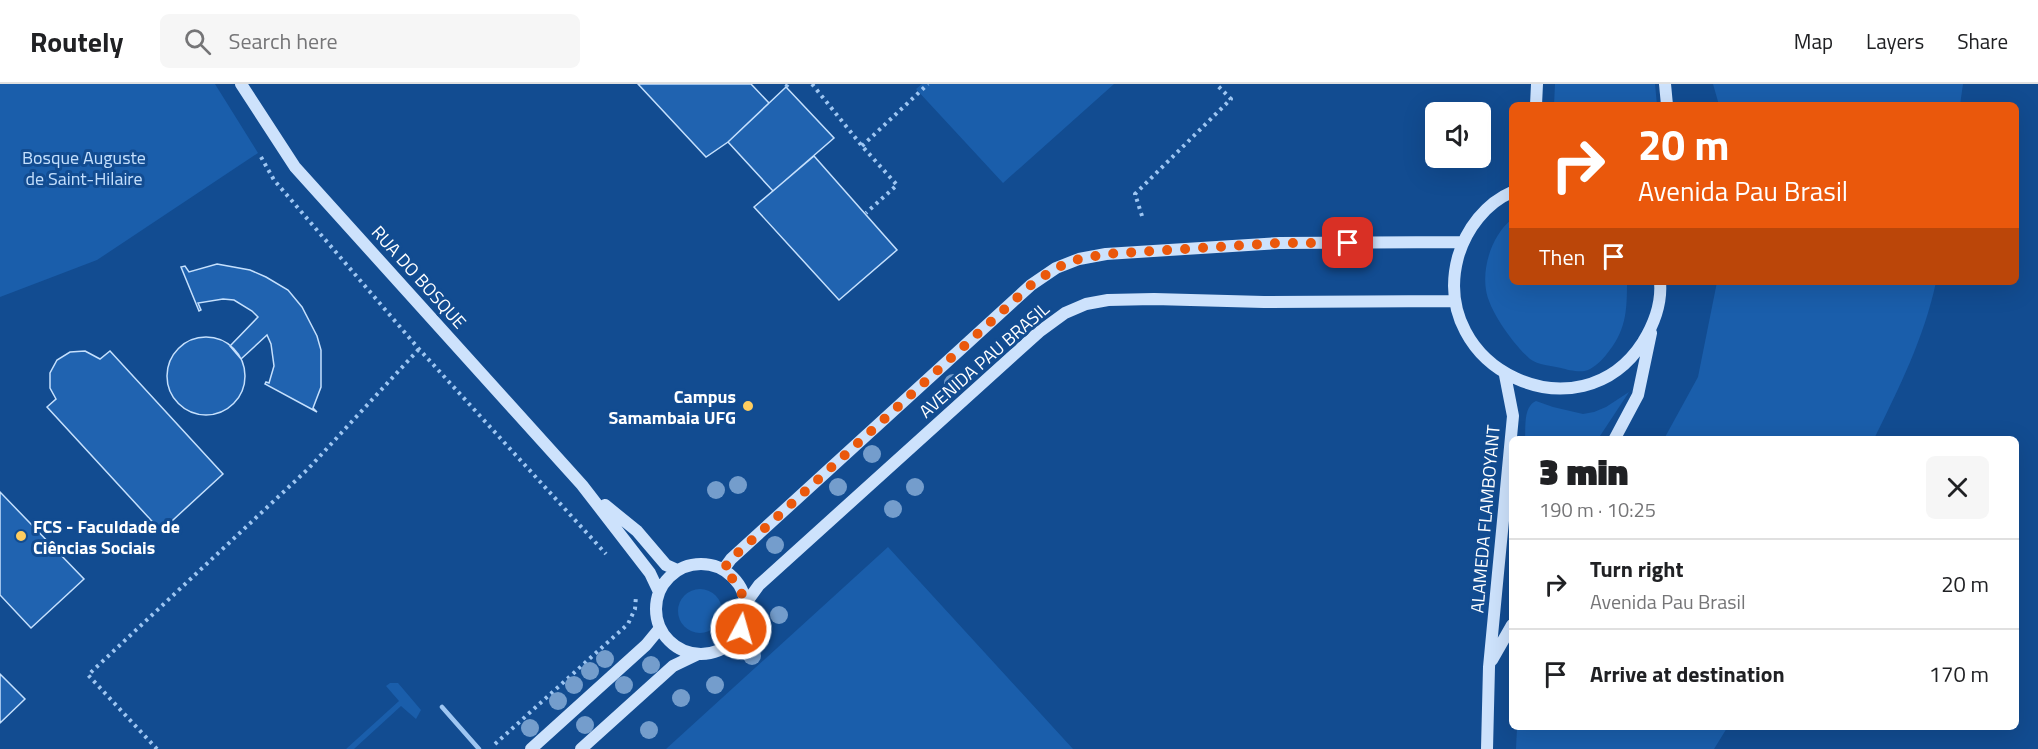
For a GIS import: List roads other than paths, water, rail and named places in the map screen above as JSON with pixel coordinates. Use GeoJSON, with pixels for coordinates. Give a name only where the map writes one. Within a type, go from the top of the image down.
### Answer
{"type":"FeatureCollection","features":[{"type":"Feature","properties":{"kind":"street","name":"RUA DO BOSQUE"},"geometry":{"type":"LineString","coordinates":[[241,84],[295,167],[582,485],[650,573],[659,592]]}},
{"type":"Feature","properties":{"kind":"street"},"geometry":{"type":"LineString","coordinates":[[1536,102],[1537,84]]}},
{"type":"Feature","properties":{"kind":"street"},"geometry":{"type":"LineString","coordinates":[[1665,84],[1667,102]]}},
{"type":"Feature","properties":{"kind":"street"},"geometry":{"type":"LineString","coordinates":[[1509,193],[1502,196],[1479,216],[1462,242],[1455,271],[1455,301],[1464,330],[1482,355],[1505,375],[1538,387],[1573,388],[1606,377],[1634,356],[1653,326]]}},
{"type":"Feature","properties":{"kind":"street","name":"AVENIDA PAU BRASIL"},"geometry":{"type":"LineString","coordinates":[[723,570],[731,559],[1031,285],[1056,268],[1079,259],[1155,250],[1279,243],[1462,242]]}},
{"type":"Feature","properties":{"kind":"street"},"geometry":{"type":"LineString","coordinates":[[1616,436],[1638,395],[1661,294],[1660,285]]}},
{"type":"Feature","properties":{"kind":"street","name":"AVENIDA PAU BRASIL"},"geometry":{"type":"LineString","coordinates":[[746,603],[759,585],[776,569],[1039,332],[1065,313],[1086,304],[1108,300],[1154,298],[1264,302],[1455,301]]}},
{"type":"Feature","properties":{"kind":"street","name":"ALAMEDA FLAMBOYANT"},"geometry":{"type":"LineString","coordinates":[[1505,375],[1513,416],[1511,436]]}},
{"type":"Feature","properties":{"kind":"street","name":"ALAMEDA FLAMBOYANT"},"geometry":{"type":"LineString","coordinates":[[1487,749],[1489,667],[1509,458]]}},
{"type":"Feature","properties":{"kind":"street","name":"RUA DO BOSQUE"},"geometry":{"type":"LineString","coordinates":[[582,485],[637,531],[666,565],[677,570]]}},
{"type":"Feature","properties":{"kind":"street"},"geometry":{"type":"LineString","coordinates":[[581,749],[673,666],[698,654],[711,653],[723,648],[734,640],[741,629],[746,603],[742,590],[734,578],[710,565],[697,564],[677,570],[666,580],[659,592],[656,606],[660,628],[675,646],[698,654]]}},
{"type":"Feature","properties":{"kind":"street"},"geometry":{"type":"LineString","coordinates":[[531,749],[646,645],[660,628]]}},
{"type":"Feature","properties":{"kind":"street","name":"ALAMEDA FLAMBOYANT"},"geometry":{"type":"LineString","coordinates":[[1489,667],[1509,630]]}},
{"type":"Feature","properties":{"kind":"lane"},"geometry":{"type":"LineString","coordinates":[[442,707],[479,749]]}},
{"type":"Feature","properties":{"kind":"place","name":"Campus Samambaia UFG"},"geometry":{"type":"Point","coordinates":[748,406]}},
{"type":"Feature","properties":{"kind":"place","name":"FCS - Faculdade de Ciências Sociais"},"geometry":{"type":"Point","coordinates":[21,536]}},
{"type":"Feature","properties":{"kind":"park label","name":"Bosque Auguste de Saint-Hilaire"},"geometry":{"type":"Point","coordinates":[84,167]}}]}
